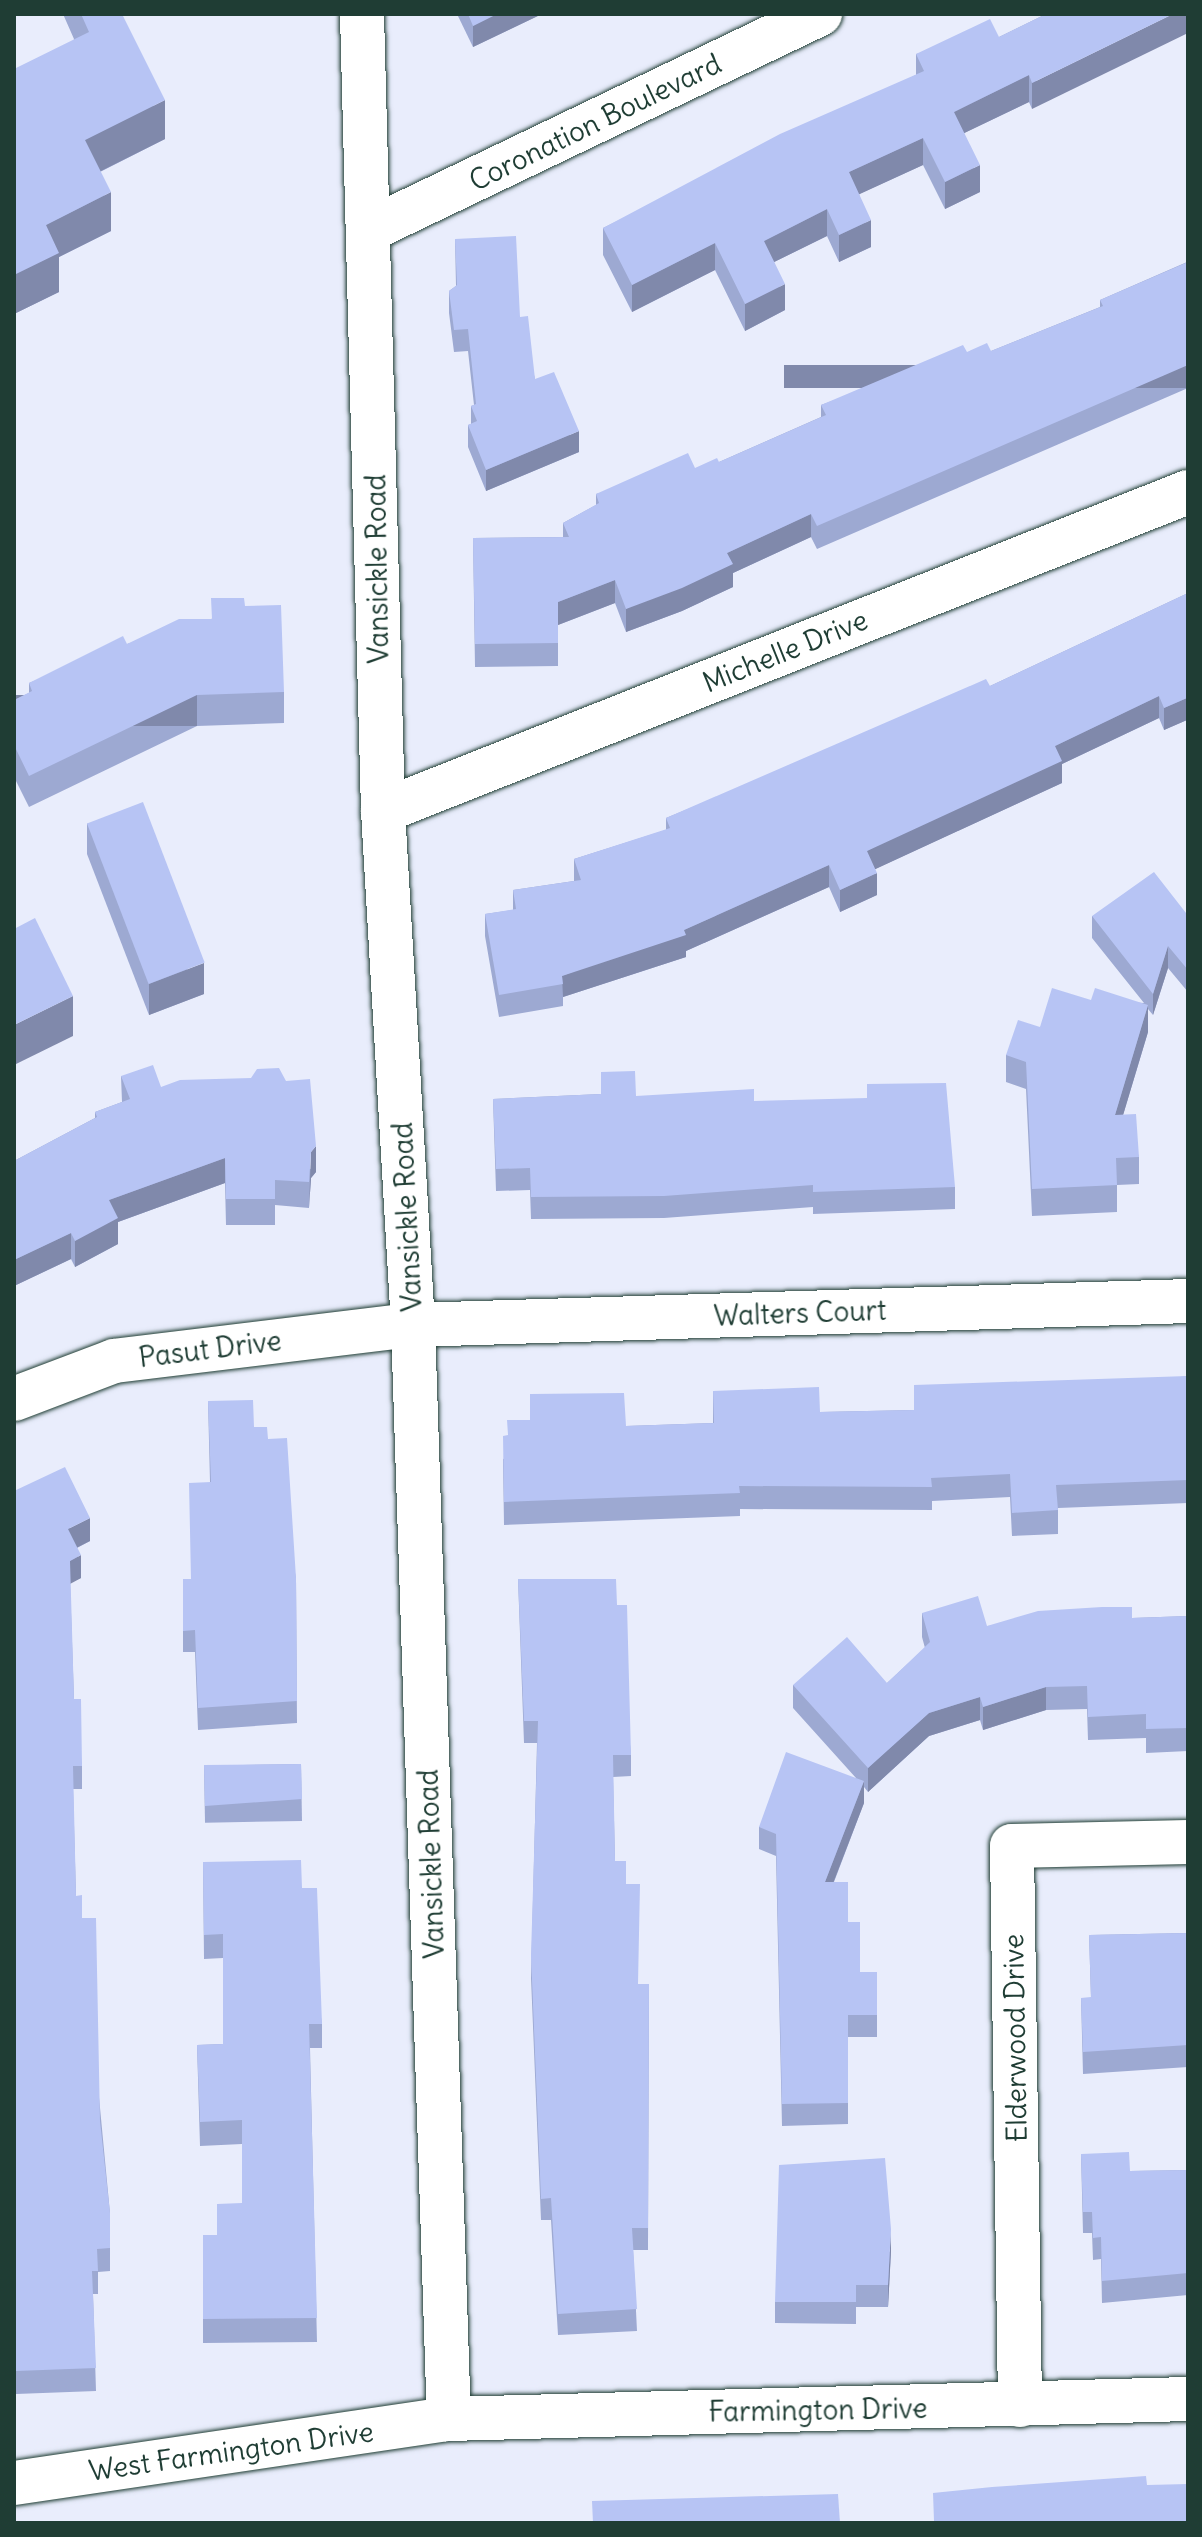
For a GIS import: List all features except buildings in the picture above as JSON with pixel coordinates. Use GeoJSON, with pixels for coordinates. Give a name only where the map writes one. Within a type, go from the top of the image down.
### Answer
{"type":"FeatureCollection","features":[{"type":"Feature","properties":{"kind":"street","name":"Vansickle Road"},"geometry":{"type":"LineString","coordinates":[[362,14],[371,229],[383,811],[413,1325],[449,2419]]}},
{"type":"Feature","properties":{"kind":"street","name":"Coronation Boulevard"},"geometry":{"type":"LineString","coordinates":[[371,229],[820,14]]}},
{"type":"Feature","properties":{"kind":"street","name":"Michelle Drive"},"geometry":{"type":"LineString","coordinates":[[383,811],[1188,492]]}},
{"type":"Feature","properties":{"kind":"street","name":"Walters Court"},"geometry":{"type":"LineString","coordinates":[[413,1325],[1188,1301]]}},
{"type":"Feature","properties":{"kind":"street","name":"Pasut Drive"},"geometry":{"type":"LineString","coordinates":[[14,1399],[114,1361],[413,1325]]}},
{"type":"Feature","properties":{"kind":"street","name":"Elderwood Drive"},"geometry":{"type":"LineString","coordinates":[[1020,2405],[1012,1846],[1188,1842]]}},
{"type":"Feature","properties":{"kind":"street","name":"Farmington Drive"},"geometry":{"type":"LineString","coordinates":[[449,2419],[1188,2399]]}},
{"type":"Feature","properties":{"kind":"street","name":"West Farmington Drive"},"geometry":{"type":"LineString","coordinates":[[14,2483],[449,2419]]}}]}
